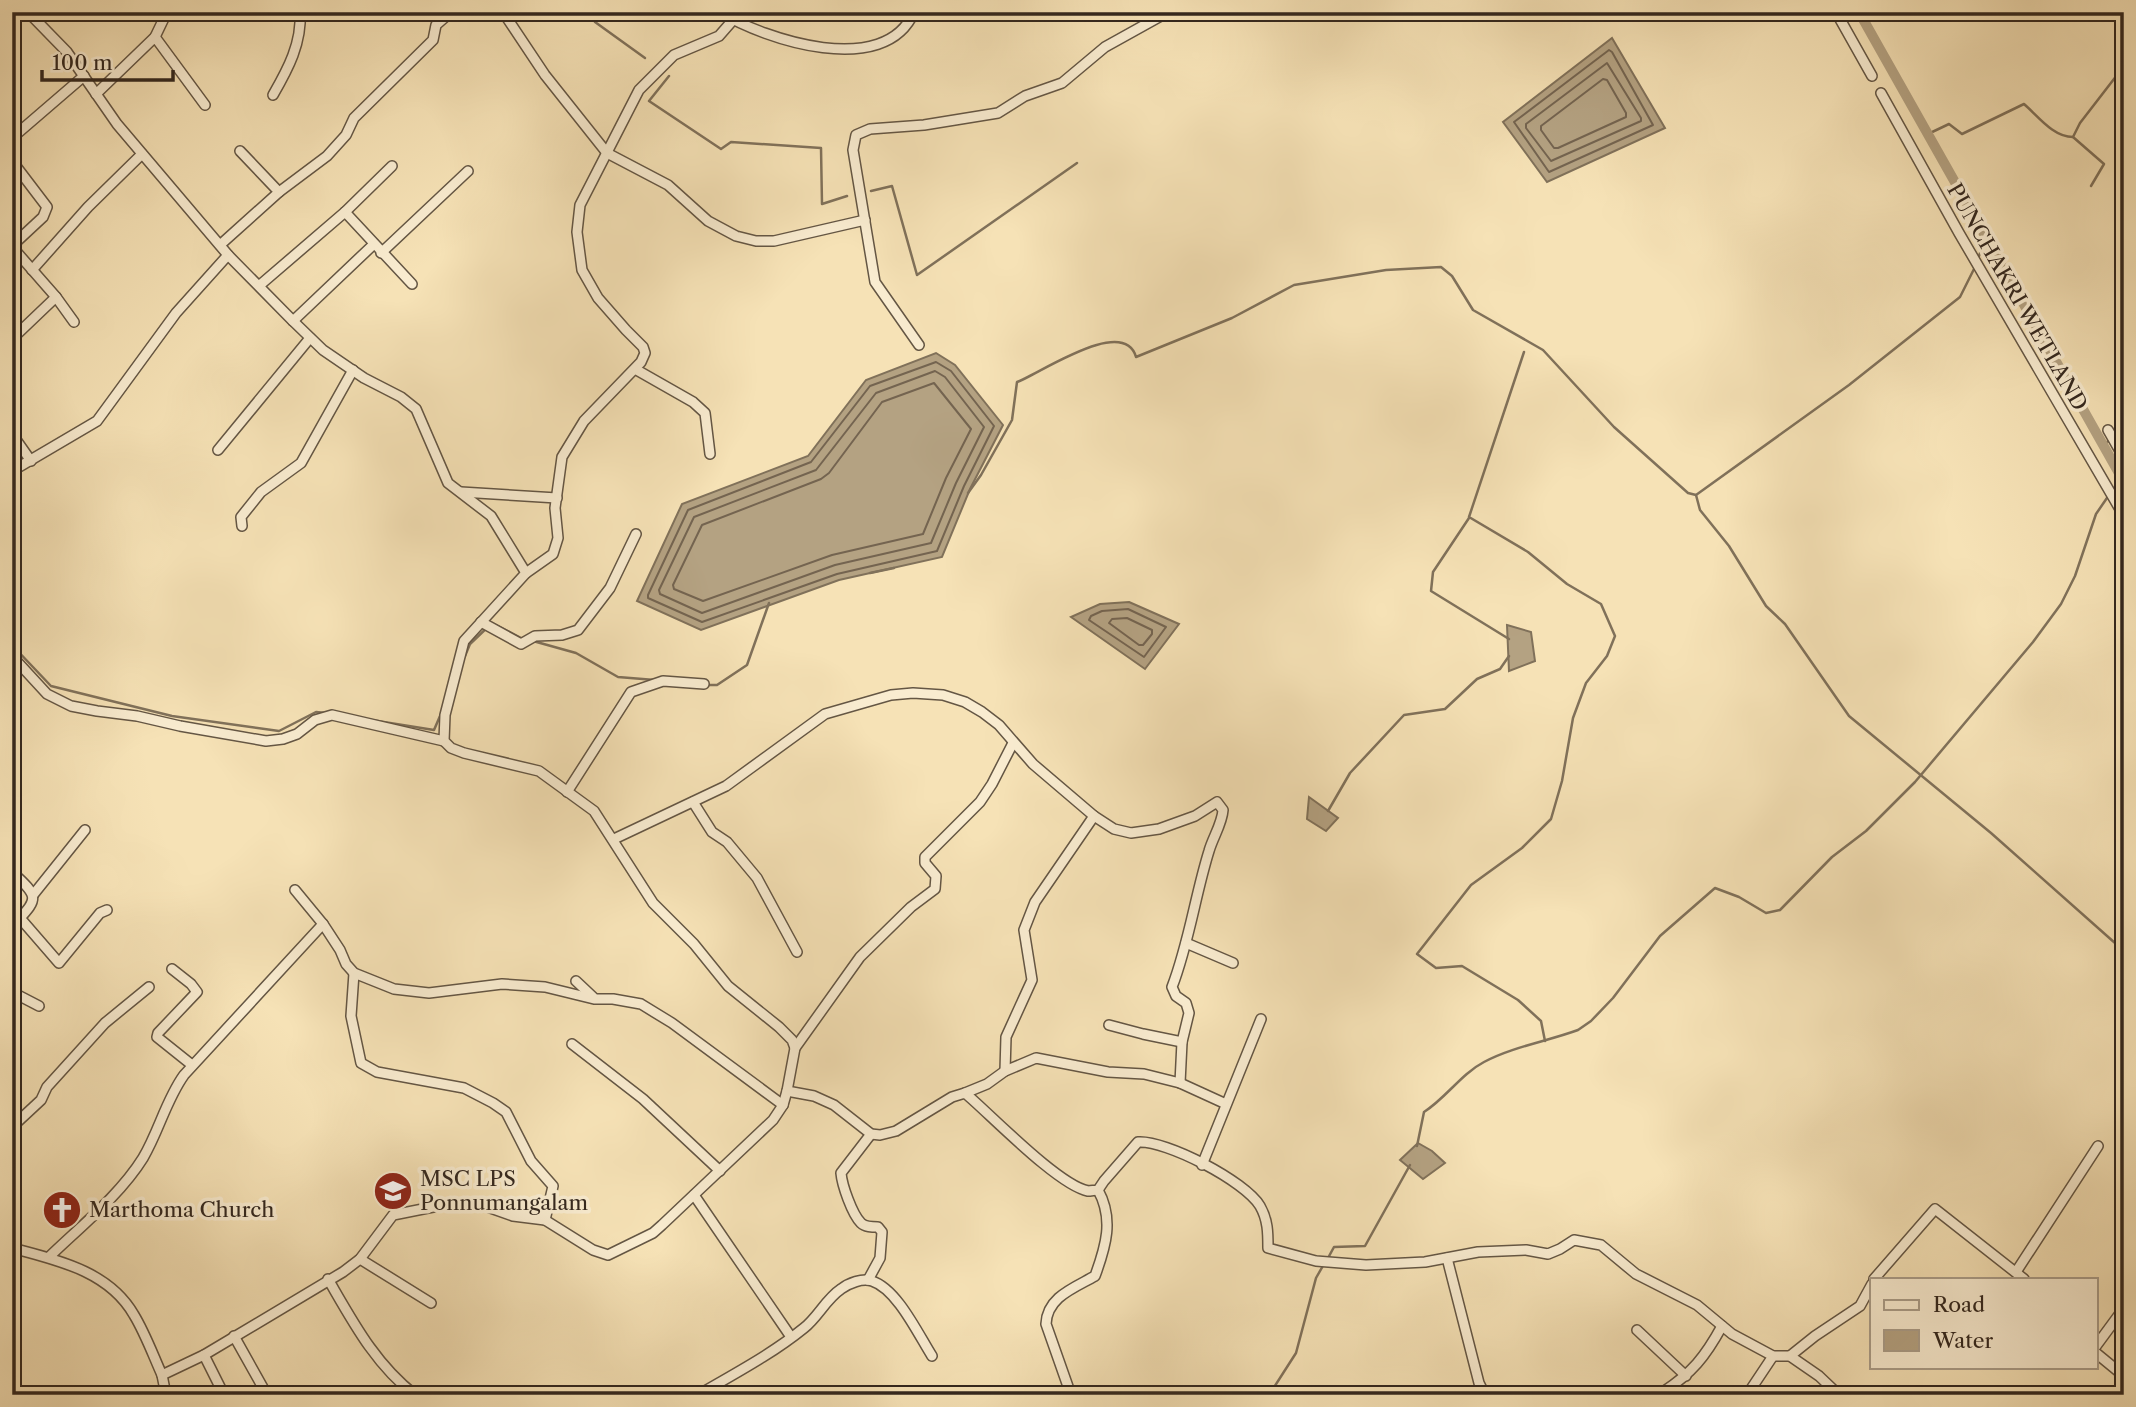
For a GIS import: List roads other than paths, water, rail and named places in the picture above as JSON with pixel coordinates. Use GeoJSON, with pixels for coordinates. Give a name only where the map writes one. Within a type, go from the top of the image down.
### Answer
{"type":"FeatureCollection","features":[{"type":"Feature","properties":{"kind":"street"},"geometry":{"type":"LineString","coordinates":[[28,12],[67,52],[117,124],[228,255],[323,350],[416,409],[448,483],[491,516],[526,573]]}},
{"type":"Feature","properties":{"kind":"street"},"geometry":{"type":"LineString","coordinates":[[96,94],[155,37],[167,12]]}},
{"type":"Feature","properties":{"kind":"street"},"geometry":{"type":"LineString","coordinates":[[273,95],[288,69],[297,43],[300,12]]}},
{"type":"Feature","properties":{"kind":"street"},"geometry":{"type":"LineString","coordinates":[[220,245],[279,192],[327,156],[346,135],[354,118],[433,40],[436,25],[451,12]]}},
{"type":"Feature","properties":{"kind":"street"},"geometry":{"type":"LineString","coordinates":[[503,12],[545,75],[607,153],[668,185],[708,221],[736,236],[774,241],[865,220]]}},
{"type":"Feature","properties":{"kind":"street"},"geometry":{"type":"LineString","coordinates":[[720,12],[733,20],[806,46],[857,49],[897,36],[908,26],[914,12]]}},
{"type":"Feature","properties":{"kind":"street"},"geometry":{"type":"LineString","coordinates":[[919,345],[876,282],[853,150],[856,135],[870,129],[924,125],[998,113],[1025,96],[1062,83],[1105,47],[1168,12]]}},
{"type":"Feature","properties":{"kind":"street"},"geometry":{"type":"LineString","coordinates":[[1836,12],[1872,76]]}},
{"type":"Feature","properties":{"kind":"street"},"geometry":{"type":"LineString","coordinates":[[444,741],[445,715],[464,641],[526,573],[553,554],[558,538],[557,498],[562,457],[584,421],[635,369],[645,353],[643,346],[598,298],[582,270],[577,232],[580,205],[639,90],[674,55],[719,36],[733,20]]}},
{"type":"Feature","properties":{"kind":"street"},"geometry":{"type":"LineString","coordinates":[[155,37],[205,105]]}},
{"type":"Feature","properties":{"kind":"street"},"geometry":{"type":"LineString","coordinates":[[12,138],[84,76]]}},
{"type":"Feature","properties":{"kind":"street","name":"PUNCHAKRI WETLAND"},"geometry":{"type":"LineString","coordinates":[[1881,93],[1976,263],[2124,516]]}},
{"type":"Feature","properties":{"kind":"street"},"geometry":{"type":"LineString","coordinates":[[240,151],[279,192]]}},
{"type":"Feature","properties":{"kind":"street"},"geometry":{"type":"LineString","coordinates":[[32,270],[88,207],[142,154]]}},
{"type":"Feature","properties":{"kind":"street"},"geometry":{"type":"LineString","coordinates":[[12,161],[47,207],[43,217],[13,246],[57,297],[74,322]]}},
{"type":"Feature","properties":{"kind":"street"},"geometry":{"type":"LineString","coordinates":[[260,285],[345,212],[392,166]]}},
{"type":"Feature","properties":{"kind":"street"},"geometry":{"type":"LineString","coordinates":[[382,253],[468,171]]}},
{"type":"Feature","properties":{"kind":"street"},"geometry":{"type":"LineString","coordinates":[[345,212],[412,284]]}},
{"type":"Feature","properties":{"kind":"street"},"geometry":{"type":"LineString","coordinates":[[293,321],[374,244]]}},
{"type":"Feature","properties":{"kind":"street"},"geometry":{"type":"LineString","coordinates":[[12,471],[97,421],[176,313],[228,255]]}},
{"type":"Feature","properties":{"kind":"street"},"geometry":{"type":"LineString","coordinates":[[12,339],[57,297]]}},
{"type":"Feature","properties":{"kind":"street"},"geometry":{"type":"LineString","coordinates":[[218,450],[310,338]]}},
{"type":"Feature","properties":{"kind":"street"},"geometry":{"type":"LineString","coordinates":[[635,369],[693,402],[705,414],[710,454]]}},
{"type":"Feature","properties":{"kind":"street"},"geometry":{"type":"LineString","coordinates":[[242,526],[241,517],[261,492],[301,463],[353,370]]}},
{"type":"Feature","properties":{"kind":"street","name":"PUNCHAKRI WETLAND"},"geometry":{"type":"LineString","coordinates":[[2108,430],[2124,458]]}},
{"type":"Feature","properties":{"kind":"street"},"geometry":{"type":"LineString","coordinates":[[12,434],[31,461]]}},
{"type":"Feature","properties":{"kind":"street"},"geometry":{"type":"LineString","coordinates":[[461,492],[557,498]]}},
{"type":"Feature","properties":{"kind":"street"},"geometry":{"type":"LineString","coordinates":[[481,622],[521,644],[536,636],[562,635],[578,630],[610,587],[636,534]]}},
{"type":"Feature","properties":{"kind":"street"},"geometry":{"type":"LineString","coordinates":[[12,656],[47,694],[71,706],[266,741],[297,734],[315,720],[332,715],[444,741],[451,748],[464,753],[539,771],[594,811],[653,903],[694,944],[728,986],[792,1040],[794,1048],[783,1105],[773,1120],[653,1233],[608,1255],[593,1250],[545,1220],[513,1216],[482,1205],[443,1205],[393,1215],[360,1259],[343,1272],[204,1355],[162,1375]]}},
{"type":"Feature","properties":{"kind":"street"},"geometry":{"type":"LineString","coordinates":[[567,792],[631,692],[663,681],[704,684]]}},
{"type":"Feature","properties":{"kind":"street"},"geometry":{"type":"LineString","coordinates":[[614,839],[726,786],[825,714],[891,695],[913,693],[943,695],[965,702],[999,725],[1033,764],[1094,816],[1114,829],[1132,833],[1159,829],[1195,816],[1217,803],[1223,810],[1223,818],[1209,850],[1172,987],[1188,1008],[1182,1042],[1180,1083]]}},
{"type":"Feature","properties":{"kind":"street"},"geometry":{"type":"LineString","coordinates":[[794,1048],[860,957],[911,907],[935,889],[936,876],[925,863],[925,857],[980,802],[1013,743]]}},
{"type":"Feature","properties":{"kind":"street"},"geometry":{"type":"LineString","coordinates":[[693,802],[712,832],[727,842],[757,878],[797,952]]}},
{"type":"Feature","properties":{"kind":"street"},"geometry":{"type":"LineString","coordinates":[[1005,1071],[1006,1037],[1032,980],[1024,930],[1035,902],[1094,816]]}},
{"type":"Feature","properties":{"kind":"street"},"geometry":{"type":"LineString","coordinates":[[12,927],[31,905],[33,895],[85,830]]}},
{"type":"Feature","properties":{"kind":"street"},"geometry":{"type":"LineString","coordinates":[[12,872],[32,890],[33,895]]}},
{"type":"Feature","properties":{"kind":"street"},"geometry":{"type":"LineString","coordinates":[[295,890],[323,924],[354,973],[394,989],[429,993],[502,984],[545,987],[594,999],[641,1004],[672,1023],[783,1105]]}},
{"type":"Feature","properties":{"kind":"street"},"geometry":{"type":"LineString","coordinates":[[20,918],[59,963],[100,913],[107,911]]}},
{"type":"Feature","properties":{"kind":"street"},"geometry":{"type":"LineString","coordinates":[[49,1257],[131,1176],[145,1155],[175,1087],[192,1065],[323,924]]}},
{"type":"Feature","properties":{"kind":"street"},"geometry":{"type":"LineString","coordinates":[[1186,943],[1233,963]]}},
{"type":"Feature","properties":{"kind":"street"},"geometry":{"type":"LineString","coordinates":[[172,969],[197,992],[157,1037],[192,1065]]}},
{"type":"Feature","properties":{"kind":"street"},"geometry":{"type":"LineString","coordinates":[[354,973],[351,1016],[361,1063],[377,1072],[464,1088],[506,1112],[531,1161],[553,1186],[545,1220]]}},
{"type":"Feature","properties":{"kind":"street"},"geometry":{"type":"LineString","coordinates":[[576,981],[594,999]]}},
{"type":"Feature","properties":{"kind":"street"},"geometry":{"type":"LineString","coordinates":[[12,1127],[41,1100],[47,1087],[105,1023],[149,987]]}},
{"type":"Feature","properties":{"kind":"street"},"geometry":{"type":"LineString","coordinates":[[12,992],[39,1006]]}},
{"type":"Feature","properties":{"kind":"street"},"geometry":{"type":"LineString","coordinates":[[1202,1165],[1261,1019]]}},
{"type":"Feature","properties":{"kind":"street"},"geometry":{"type":"LineString","coordinates":[[1109,1025],[1182,1042]]}},
{"type":"Feature","properties":{"kind":"street"},"geometry":{"type":"LineString","coordinates":[[572,1044],[643,1099],[720,1171]]}},
{"type":"Feature","properties":{"kind":"street"},"geometry":{"type":"LineString","coordinates":[[787,1091],[814,1096],[834,1105],[872,1134],[880,1135],[896,1131],[942,1102],[987,1084],[1005,1071],[1036,1058],[1108,1072],[1144,1074],[1180,1083],[1226,1104]]}},
{"type":"Feature","properties":{"kind":"street"},"geometry":{"type":"LineString","coordinates":[[965,1093],[1015,1138],[1069,1181],[1087,1191],[1098,1190],[1138,1142],[1149,1141],[1189,1157],[1233,1180],[1258,1204],[1266,1219],[1268,1248],[1319,1261],[1366,1265],[1425,1262],[1478,1252],[1526,1250],[1548,1254],[1574,1240],[1601,1245],[1636,1274],[1697,1305],[1732,1334],[1773,1356],[1790,1356],[1819,1376],[1832,1393]]}},
{"type":"Feature","properties":{"kind":"street"},"geometry":{"type":"LineString","coordinates":[[867,1280],[880,1258],[882,1232],[878,1227],[864,1226],[860,1222],[846,1194],[841,1173],[872,1134]]}},
{"type":"Feature","properties":{"kind":"street"},"geometry":{"type":"LineString","coordinates":[[2016,1272],[2098,1146]]}},
{"type":"Feature","properties":{"kind":"street"},"geometry":{"type":"LineString","coordinates":[[1072,1395],[1046,1324],[1046,1313],[1053,1301],[1095,1276],[1104,1252],[1108,1213],[1098,1190]]}},
{"type":"Feature","properties":{"kind":"street"},"geometry":{"type":"LineString","coordinates":[[694,1195],[791,1337]]}},
{"type":"Feature","properties":{"kind":"street"},"geometry":{"type":"LineString","coordinates":[[1875,1278],[1935,1209],[2023,1278]]}},
{"type":"Feature","properties":{"kind":"street"},"geometry":{"type":"LineString","coordinates":[[12,1248],[49,1257],[99,1278],[121,1296],[134,1315],[162,1375],[166,1395]]}},
{"type":"Feature","properties":{"kind":"street"},"geometry":{"type":"LineString","coordinates":[[1447,1258],[1479,1382],[1485,1395]]}},
{"type":"Feature","properties":{"kind":"street"},"geometry":{"type":"LineString","coordinates":[[360,1259],[432,1303]]}},
{"type":"Feature","properties":{"kind":"street"},"geometry":{"type":"LineString","coordinates":[[328,1279],[363,1340],[385,1368],[415,1395]]}},
{"type":"Feature","properties":{"kind":"street"},"geometry":{"type":"LineString","coordinates":[[698,1395],[805,1327],[835,1293],[845,1286],[867,1280],[884,1287],[892,1295],[932,1356]]}},
{"type":"Feature","properties":{"kind":"street"},"geometry":{"type":"LineString","coordinates":[[1790,1356],[1860,1306],[1870,1288]]}},
{"type":"Feature","properties":{"kind":"street"},"geometry":{"type":"LineString","coordinates":[[2098,1343],[2124,1308]]}},
{"type":"Feature","properties":{"kind":"street"},"geometry":{"type":"LineString","coordinates":[[1662,1395],[1662,1392],[1686,1376],[1699,1363],[1722,1326]]}},
{"type":"Feature","properties":{"kind":"street"},"geometry":{"type":"LineString","coordinates":[[1637,1330],[1686,1376]]}},
{"type":"Feature","properties":{"kind":"street"},"geometry":{"type":"LineString","coordinates":[[234,1336],[267,1395]]}},
{"type":"Feature","properties":{"kind":"street"},"geometry":{"type":"LineString","coordinates":[[204,1355],[224,1395]]}},
{"type":"Feature","properties":{"kind":"street"},"geometry":{"type":"LineString","coordinates":[[2098,1355],[2124,1377]]}},
{"type":"Feature","properties":{"kind":"street"},"geometry":{"type":"LineString","coordinates":[[1747,1395],[1773,1356]]}},
{"type":"Feature","properties":{"kind":"water"},"geometry":{"type":"Polygon","coordinates":[[[1612,38],[1665,128],[1547,182],[1503,122],[1612,38]]]}},
{"type":"Feature","properties":{"kind":"water"},"geometry":{"type":"Polygon","coordinates":[[[936,353],[955,365],[1003,425],[970,489],[942,557],[839,580],[701,630],[637,601],[682,504],[808,456],[866,380],[936,353]]]}},
{"type":"Feature","properties":{"kind":"water"},"geometry":{"type":"Polygon","coordinates":[[[1129,602],[1179,624],[1145,669],[1071,617],[1100,604],[1129,602]]]}},
{"type":"Feature","properties":{"kind":"water"},"geometry":{"type":"Polygon","coordinates":[[[1507,625],[1531,632],[1535,661],[1509,671],[1507,625]]]}},
{"type":"Feature","properties":{"kind":"water"},"geometry":{"type":"Polygon","coordinates":[[[1309,797],[1338,818],[1326,831],[1307,819],[1309,797]]]}},
{"type":"Feature","properties":{"kind":"water"},"geometry":{"type":"Polygon","coordinates":[[[1418,1143],[1445,1163],[1423,1179],[1400,1160],[1418,1143]]]}},
{"type":"Feature","properties":{"kind":"waterway"},"geometry":{"type":"LineString","coordinates":[[596,12],[595,22],[645,58]]}},
{"type":"Feature","properties":{"kind":"waterway"},"geometry":{"type":"LineString","coordinates":[[1859,12],[2124,482]]}},
{"type":"Feature","properties":{"kind":"waterway"},"geometry":{"type":"LineString","coordinates":[[2091,186],[2104,164],[2073,137],[2080,123],[2124,66]]}},
{"type":"Feature","properties":{"kind":"waterway"},"geometry":{"type":"LineString","coordinates":[[669,76],[649,101],[721,149],[731,142],[821,148],[822,204],[847,196]]}},
{"type":"Feature","properties":{"kind":"waterway"},"geometry":{"type":"LineString","coordinates":[[1928,134],[1949,124],[1962,134],[2024,104],[2052,130],[2073,137]]}},
{"type":"Feature","properties":{"kind":"waterway"},"geometry":{"type":"LineString","coordinates":[[871,191],[892,186],[917,275],[1077,163]]}},
{"type":"Feature","properties":{"kind":"waterway"},"geometry":{"type":"LineString","coordinates":[[1977,261],[1986,238]]}},
{"type":"Feature","properties":{"kind":"waterway"},"geometry":{"type":"LineString","coordinates":[[968,493],[1012,420],[1017,382],[1061,360],[1099,344],[1115,342],[1128,346],[1136,357],[1232,318],[1294,285],[1386,270],[1441,267],[1452,276],[1473,310],[1543,350],[1614,427],[1688,493],[1696,495],[1849,385],[1960,297],[1975,267]]}},
{"type":"Feature","properties":{"kind":"waterway"},"geometry":{"type":"LineString","coordinates":[[1524,352],[1469,517],[1528,552],[1567,584],[1601,604],[1615,636],[1607,656],[1586,683],[1573,718],[1562,781],[1551,819],[1522,848],[1471,885],[1417,954],[1436,968],[1462,966],[1518,1000],[1541,1021],[1545,1041]]}},
{"type":"Feature","properties":{"kind":"waterway"},"geometry":{"type":"LineString","coordinates":[[2114,432],[2124,418]]}},
{"type":"Feature","properties":{"kind":"waterway"},"geometry":{"type":"LineString","coordinates":[[2104,447],[2110,438]]}},
{"type":"Feature","properties":{"kind":"waterway"},"geometry":{"type":"LineString","coordinates":[[2113,490],[2122,478]]}},
{"type":"Feature","properties":{"kind":"waterway"},"geometry":{"type":"LineString","coordinates":[[1696,495],[1700,510],[1729,546],[1766,606],[1785,624],[1849,716],[1991,833],[2124,951]]}},
{"type":"Feature","properties":{"kind":"waterway"},"geometry":{"type":"LineString","coordinates":[[1417,1146],[1424,1112],[1468,1073],[1495,1057],[1578,1030],[1591,1021],[1613,998],[1660,936],[1715,888],[1739,897],[1766,913],[1780,910],[1832,857],[1866,831],[1915,782],[2033,642],[2061,604],[2075,576],[2096,514],[2109,495]]}},
{"type":"Feature","properties":{"kind":"waterway"},"geometry":{"type":"LineString","coordinates":[[1469,518],[1433,572],[1431,591],[1509,639]]}},
{"type":"Feature","properties":{"kind":"waterway"},"geometry":{"type":"LineString","coordinates":[[870,573],[894,568]]}},
{"type":"Feature","properties":{"kind":"waterway"},"geometry":{"type":"LineString","coordinates":[[706,685],[717,685],[747,665],[769,603]]}},
{"type":"Feature","properties":{"kind":"waterway"},"geometry":{"type":"LineString","coordinates":[[465,656],[470,644],[492,623],[523,639]]}},
{"type":"Feature","properties":{"kind":"waterway"},"geometry":{"type":"LineString","coordinates":[[533,641],[576,653],[618,677],[655,680]]}},
{"type":"Feature","properties":{"kind":"waterway"},"geometry":{"type":"LineString","coordinates":[[12,645],[51,686],[172,716],[279,731],[316,712],[327,713]]}},
{"type":"Feature","properties":{"kind":"waterway"},"geometry":{"type":"LineString","coordinates":[[1328,811],[1350,773],[1404,715],[1445,709],[1477,679],[1500,669],[1509,656]]}},
{"type":"Feature","properties":{"kind":"waterway"},"geometry":{"type":"LineString","coordinates":[[365,719],[434,730],[440,716]]}},
{"type":"Feature","properties":{"kind":"waterway"},"geometry":{"type":"LineString","coordinates":[[1328,1258],[1334,1247],[1365,1246],[1410,1165]]}},
{"type":"Feature","properties":{"kind":"waterway"},"geometry":{"type":"LineString","coordinates":[[1269,1395],[1296,1353],[1316,1278],[1324,1264]]}},
{"type":"Feature","properties":{"kind":"place","name":"MSC LPS Ponnumangalam"},"geometry":{"type":"Point","coordinates":[393,1191]}},
{"type":"Feature","properties":{"kind":"place","name":"Marthoma Church"},"geometry":{"type":"Point","coordinates":[62,1210]}}]}
